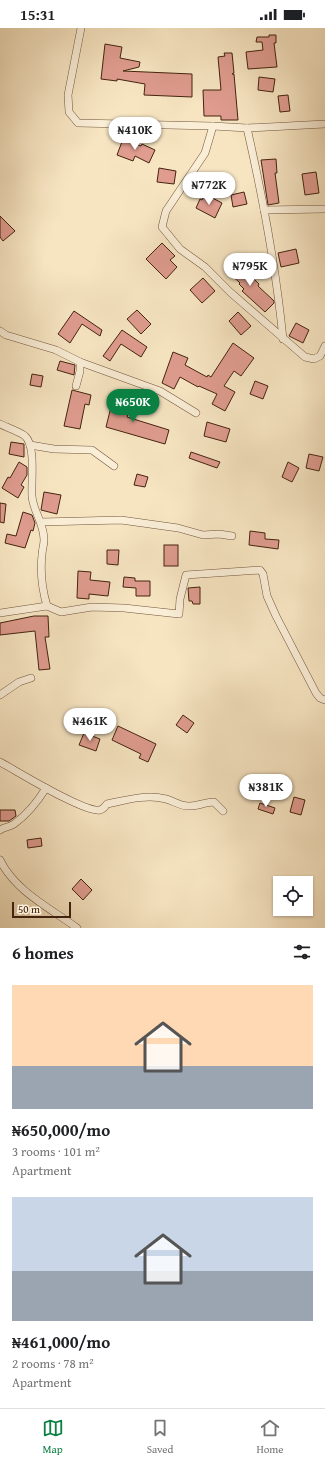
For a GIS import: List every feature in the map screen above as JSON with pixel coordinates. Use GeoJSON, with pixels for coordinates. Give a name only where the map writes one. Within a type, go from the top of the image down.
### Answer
{"type":"FeatureCollection","features":[{"type":"Feature","properties":{"kind":"street"},"geometry":{"type":"LineString","coordinates":[[81,28],[68,95],[69,112],[78,123],[247,128],[325,124]]}},
{"type":"Feature","properties":{"kind":"street"},"geometry":{"type":"LineString","coordinates":[[213,126],[205,153],[166,211],[162,227],[180,249],[205,267],[230,292],[305,357],[314,359],[320,356],[325,346]]}},
{"type":"Feature","properties":{"kind":"street"},"geometry":{"type":"LineString","coordinates":[[247,128],[278,288],[283,339]]}},
{"type":"Feature","properties":{"kind":"street"},"geometry":{"type":"LineString","coordinates":[[264,210],[325,209]]}},
{"type":"Feature","properties":{"kind":"street"},"geometry":{"type":"LineString","coordinates":[[0,331],[12,337],[56,350],[80,362],[160,392],[196,413]]}},
{"type":"Feature","properties":{"kind":"street"},"geometry":{"type":"LineString","coordinates":[[76,386],[80,371],[80,362]]}},
{"type":"Feature","properties":{"kind":"street"},"geometry":{"type":"LineString","coordinates":[[0,424],[25,436],[30,445],[32,495],[34,507],[41,522],[44,539],[42,553],[42,586],[47,606]]}},
{"type":"Feature","properties":{"kind":"street"},"geometry":{"type":"LineString","coordinates":[[30,445],[54,449],[92,450],[114,466]]}},
{"type":"Feature","properties":{"kind":"street"},"geometry":{"type":"LineString","coordinates":[[41,522],[121,520],[178,528],[203,535],[219,534],[232,536]]}},
{"type":"Feature","properties":{"kind":"street"},"geometry":{"type":"LineString","coordinates":[[0,613],[47,606],[61,612],[92,607],[124,608],[179,614],[180,599],[186,575],[260,570],[263,574],[267,596],[276,616],[316,693],[320,698],[325,700]]}},
{"type":"Feature","properties":{"kind":"street"},"geometry":{"type":"LineString","coordinates":[[0,695],[20,682],[31,678]]}},
{"type":"Feature","properties":{"kind":"street"},"geometry":{"type":"LineString","coordinates":[[0,762],[71,801],[94,809],[99,810],[106,804],[143,797],[165,799],[191,806],[200,803],[214,802],[223,811]]}},
{"type":"Feature","properties":{"kind":"street"},"geometry":{"type":"LineString","coordinates":[[0,830],[13,825],[24,816],[46,788]]}},
{"type":"Feature","properties":{"kind":"street"},"geometry":{"type":"LineString","coordinates":[[0,860],[5,871],[16,884],[77,928]]}},
{"type":"Feature","properties":{"kind":"building"},"geometry":{"type":"Polygon","coordinates":[[[269,35],[276,35],[276,43],[274,43],[277,67],[248,69],[246,52],[263,50],[262,42],[256,42],[257,37],[269,37],[269,35]]]}},
{"type":"Feature","properties":{"kind":"building"},"geometry":{"type":"Polygon","coordinates":[[[105,44],[122,47],[120,58],[140,62],[139,67],[123,71],[192,74],[192,97],[144,95],[145,84],[117,79],[117,81],[101,79],[105,44]]]}},
{"type":"Feature","properties":{"kind":"building"},"geometry":{"type":"Polygon","coordinates":[[[224,53],[232,53],[234,73],[232,74],[234,74],[238,120],[221,120],[221,116],[204,116],[203,90],[221,90],[218,57],[225,56],[224,53]]]}},
{"type":"Feature","properties":{"kind":"building"},"geometry":{"type":"Polygon","coordinates":[[[259,77],[275,79],[273,92],[258,90],[259,77]]]}},
{"type":"Feature","properties":{"kind":"building"},"geometry":{"type":"Polygon","coordinates":[[[288,95],[290,111],[280,112],[278,96],[288,95]]]}},
{"type":"Feature","properties":{"kind":"building"},"geometry":{"type":"Polygon","coordinates":[[[123,139],[141,146],[142,144],[155,150],[149,163],[135,156],[133,161],[117,155],[123,139]]]}},
{"type":"Feature","properties":{"kind":"building"},"geometry":{"type":"Polygon","coordinates":[[[276,159],[277,173],[275,173],[279,203],[268,205],[261,160],[276,159]]]}},
{"type":"Feature","properties":{"kind":"building"},"geometry":{"type":"Polygon","coordinates":[[[159,168],[176,171],[174,184],[157,182],[159,168]]]}},
{"type":"Feature","properties":{"kind":"building"},"geometry":{"type":"Polygon","coordinates":[[[316,172],[319,193],[305,195],[302,174],[316,172]]]}},
{"type":"Feature","properties":{"kind":"building"},"geometry":{"type":"Polygon","coordinates":[[[244,192],[247,204],[233,207],[231,195],[244,192]]]}},
{"type":"Feature","properties":{"kind":"building"},"geometry":{"type":"Polygon","coordinates":[[[205,194],[222,203],[215,218],[196,208],[200,199],[202,200],[205,194]]]}},
{"type":"Feature","properties":{"kind":"building"},"geometry":{"type":"Polygon","coordinates":[[[0,216],[15,231],[3,241],[0,237],[0,216]]]}},
{"type":"Feature","properties":{"kind":"building"},"geometry":{"type":"Polygon","coordinates":[[[162,243],[175,256],[170,260],[177,267],[166,279],[146,259],[162,243]]]}},
{"type":"Feature","properties":{"kind":"building"},"geometry":{"type":"Polygon","coordinates":[[[296,249],[299,263],[281,267],[278,253],[296,249]]]}},
{"type":"Feature","properties":{"kind":"building"},"geometry":{"type":"Polygon","coordinates":[[[235,260],[259,284],[258,286],[274,301],[274,303],[265,312],[242,291],[244,289],[239,284],[240,283],[226,270],[235,260]]]}},
{"type":"Feature","properties":{"kind":"building"},"geometry":{"type":"Polygon","coordinates":[[[203,278],[215,291],[202,303],[190,290],[203,278]]]}},
{"type":"Feature","properties":{"kind":"building"},"geometry":{"type":"Polygon","coordinates":[[[137,310],[151,324],[141,334],[127,319],[137,310]]]}},
{"type":"Feature","properties":{"kind":"building"},"geometry":{"type":"Polygon","coordinates":[[[74,311],[102,330],[100,336],[82,324],[70,343],[58,334],[74,311]]]}},
{"type":"Feature","properties":{"kind":"building"},"geometry":{"type":"Polygon","coordinates":[[[238,312],[251,326],[241,335],[229,321],[238,312]]]}},
{"type":"Feature","properties":{"kind":"building"},"geometry":{"type":"Polygon","coordinates":[[[296,323],[309,330],[303,343],[289,336],[296,323]]]}},
{"type":"Feature","properties":{"kind":"building"},"geometry":{"type":"Polygon","coordinates":[[[122,330],[147,347],[141,357],[121,344],[110,361],[103,356],[122,330]]]}},
{"type":"Feature","properties":{"kind":"building"},"geometry":{"type":"Polygon","coordinates":[[[233,343],[254,358],[241,376],[234,371],[224,386],[235,392],[225,411],[212,404],[217,394],[199,386],[198,387],[180,377],[174,389],[162,383],[173,352],[188,358],[185,365],[207,377],[208,375],[211,377],[233,343]]]}},
{"type":"Feature","properties":{"kind":"building"},"geometry":{"type":"Polygon","coordinates":[[[60,361],[75,365],[74,375],[57,370],[60,361]]]}},
{"type":"Feature","properties":{"kind":"building"},"geometry":{"type":"Polygon","coordinates":[[[32,374],[43,376],[41,387],[30,385],[32,374]]]}},
{"type":"Feature","properties":{"kind":"building"},"geometry":{"type":"Polygon","coordinates":[[[255,381],[268,386],[263,399],[250,394],[255,381]]]}},
{"type":"Feature","properties":{"kind":"building"},"geometry":{"type":"Polygon","coordinates":[[[72,390],[91,395],[89,405],[85,404],[80,429],[64,426],[72,390]]]}},
{"type":"Feature","properties":{"kind":"building"},"geometry":{"type":"Polygon","coordinates":[[[114,395],[132,401],[127,417],[169,430],[165,444],[106,427],[114,395]]]}},
{"type":"Feature","properties":{"kind":"building"},"geometry":{"type":"Polygon","coordinates":[[[207,422],[230,429],[226,442],[204,436],[207,422]]]}},
{"type":"Feature","properties":{"kind":"building"},"geometry":{"type":"Polygon","coordinates":[[[11,442],[24,444],[24,457],[9,454],[11,442]]]}},
{"type":"Feature","properties":{"kind":"building"},"geometry":{"type":"Polygon","coordinates":[[[191,452],[220,462],[217,468],[189,458],[191,452]]]}},
{"type":"Feature","properties":{"kind":"building"},"geometry":{"type":"Polygon","coordinates":[[[309,454],[323,457],[319,471],[306,468],[309,454]]]}},
{"type":"Feature","properties":{"kind":"building"},"geometry":{"type":"Polygon","coordinates":[[[19,462],[27,467],[27,475],[21,485],[24,487],[18,498],[2,488],[8,477],[10,478],[19,462]]]}},
{"type":"Feature","properties":{"kind":"building"},"geometry":{"type":"Polygon","coordinates":[[[288,462],[299,468],[292,482],[282,477],[288,462]]]}},
{"type":"Feature","properties":{"kind":"building"},"geometry":{"type":"Polygon","coordinates":[[[137,474],[148,477],[145,487],[134,485],[137,474]]]}},
{"type":"Feature","properties":{"kind":"building"},"geometry":{"type":"Polygon","coordinates":[[[44,492],[61,495],[57,514],[41,510],[44,492]]]}},
{"type":"Feature","properties":{"kind":"building"},"geometry":{"type":"Polygon","coordinates":[[[0,503],[6,504],[4,523],[0,522],[0,503]]]}},
{"type":"Feature","properties":{"kind":"building"},"geometry":{"type":"Polygon","coordinates":[[[23,512],[32,515],[35,523],[25,548],[5,543],[7,534],[16,536],[23,512]]]}},
{"type":"Feature","properties":{"kind":"building"},"geometry":{"type":"Polygon","coordinates":[[[250,531],[265,533],[265,539],[279,540],[278,549],[249,545],[250,531]]]}},
{"type":"Feature","properties":{"kind":"building"},"geometry":{"type":"Polygon","coordinates":[[[164,545],[178,545],[178,566],[164,566],[164,545]]]}},
{"type":"Feature","properties":{"kind":"building"},"geometry":{"type":"Polygon","coordinates":[[[107,550],[119,550],[118,565],[107,564],[107,550]]]}},
{"type":"Feature","properties":{"kind":"building"},"geometry":{"type":"Polygon","coordinates":[[[78,571],[91,572],[90,580],[110,582],[108,596],[89,594],[89,599],[77,598],[78,571]]]}},
{"type":"Feature","properties":{"kind":"building"},"geometry":{"type":"Polygon","coordinates":[[[124,577],[135,578],[135,581],[150,581],[150,596],[136,596],[136,588],[123,587],[124,577]]]}},
{"type":"Feature","properties":{"kind":"building"},"geometry":{"type":"Polygon","coordinates":[[[200,587],[200,604],[193,604],[192,601],[189,601],[188,588],[200,587]]]}},
{"type":"Feature","properties":{"kind":"building"},"geometry":{"type":"Polygon","coordinates":[[[34,616],[48,616],[49,637],[45,637],[50,669],[39,670],[35,631],[0,635],[0,623],[34,616]]]}},
{"type":"Feature","properties":{"kind":"building"},"geometry":{"type":"Polygon","coordinates":[[[183,715],[194,723],[187,733],[176,725],[183,715]]]}},
{"type":"Feature","properties":{"kind":"building"},"geometry":{"type":"Polygon","coordinates":[[[118,726],[156,744],[148,762],[139,758],[141,754],[112,740],[118,726]]]}},
{"type":"Feature","properties":{"kind":"building"},"geometry":{"type":"Polygon","coordinates":[[[84,733],[100,739],[96,751],[79,745],[84,733]]]}},
{"type":"Feature","properties":{"kind":"building"},"geometry":{"type":"Polygon","coordinates":[[[294,797],[305,800],[301,815],[290,812],[294,797]]]}},
{"type":"Feature","properties":{"kind":"building"},"geometry":{"type":"Polygon","coordinates":[[[260,803],[275,808],[273,814],[258,809],[260,803]]]}},
{"type":"Feature","properties":{"kind":"building"},"geometry":{"type":"Polygon","coordinates":[[[0,810],[15,810],[16,816],[9,821],[0,821],[0,810]]]}},
{"type":"Feature","properties":{"kind":"building"},"geometry":{"type":"Polygon","coordinates":[[[41,838],[42,846],[28,848],[27,840],[41,838]]]}},
{"type":"Feature","properties":{"kind":"building"},"geometry":{"type":"Polygon","coordinates":[[[81,879],[92,890],[83,900],[72,889],[81,879]]]}}]}
